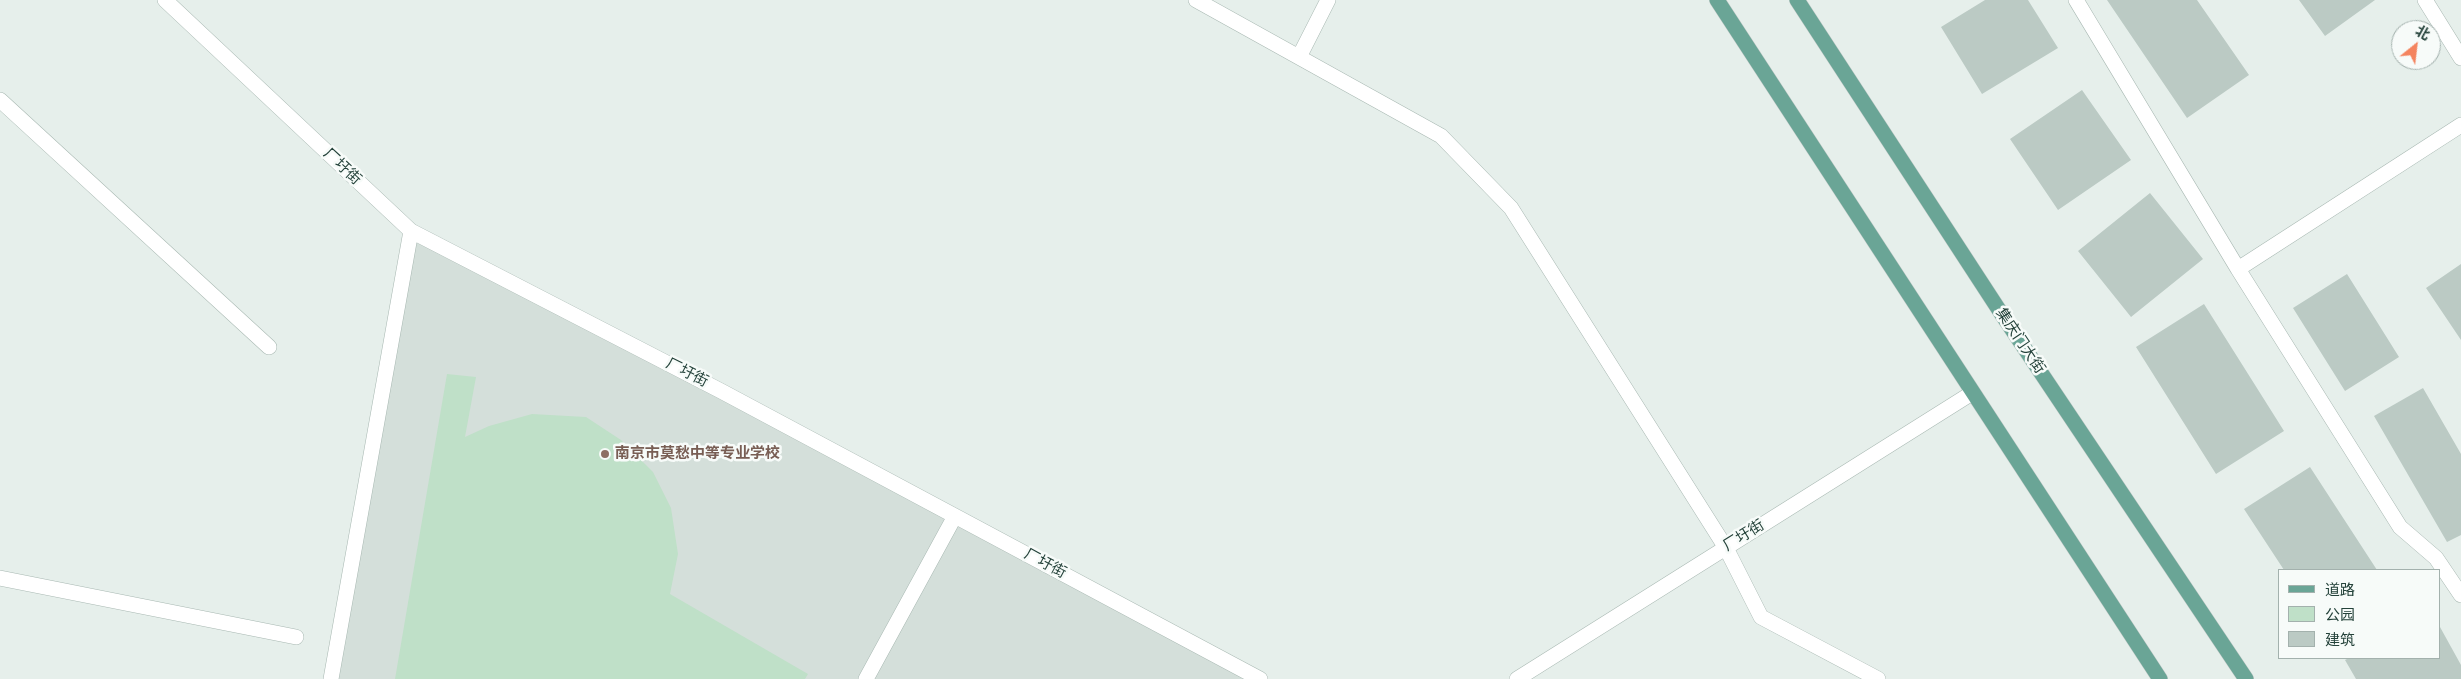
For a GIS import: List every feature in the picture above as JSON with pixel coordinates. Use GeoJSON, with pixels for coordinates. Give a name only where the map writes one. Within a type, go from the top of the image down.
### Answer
{"type":"FeatureCollection","features":[{"type":"Feature","properties":{"kind":"main road"},"geometry":{"type":"LineString","coordinates":[[1717,0],[2160,679]]}},
{"type":"Feature","properties":{"kind":"main road","name":"集庆门大街"},"geometry":{"type":"LineString","coordinates":[[1797,0],[1998,308],[2246,679]]}},
{"type":"Feature","properties":{"kind":"street","name":"厂圩街"},"geometry":{"type":"LineString","coordinates":[[165,0],[411,232],[721,391],[1260,679]]}},
{"type":"Feature","properties":{"kind":"street"},"geometry":{"type":"LineString","coordinates":[[1196,0],[1441,136],[1511,208],[1726,548],[1761,617],[1878,679]]}},
{"type":"Feature","properties":{"kind":"street"},"geometry":{"type":"LineString","coordinates":[[1299,57],[1328,0]]}},
{"type":"Feature","properties":{"kind":"street"},"geometry":{"type":"LineString","coordinates":[[2076,0],[2238,269],[2400,527],[2436,558],[2461,594]]}},
{"type":"Feature","properties":{"kind":"street"},"geometry":{"type":"LineString","coordinates":[[2425,0],[2461,58]]}},
{"type":"Feature","properties":{"kind":"street"},"geometry":{"type":"LineString","coordinates":[[0,100],[269,347]]}},
{"type":"Feature","properties":{"kind":"street"},"geometry":{"type":"LineString","coordinates":[[2238,269],[2461,125]]}},
{"type":"Feature","properties":{"kind":"street"},"geometry":{"type":"LineString","coordinates":[[331,679],[411,232]]}},
{"type":"Feature","properties":{"kind":"street","name":"厂圩街"},"geometry":{"type":"LineString","coordinates":[[1517,679],[1972,393]]}},
{"type":"Feature","properties":{"kind":"street"},"geometry":{"type":"LineString","coordinates":[[866,679],[955,516]]}},
{"type":"Feature","properties":{"kind":"street"},"geometry":{"type":"LineString","coordinates":[[0,578],[296,637]]}},
{"type":"Feature","properties":{"kind":"shaded area","name":"南京市莫愁中等专业学校"},"geometry":{"type":"Polygon","coordinates":[[[411,232],[1260,679],[331,679],[411,232]]]}},
{"type":"Feature","properties":{"kind":"green space"},"geometry":{"type":"Polygon","coordinates":[[[447,374],[476,377],[465,437],[489,426],[532,414],[586,417],[621,440],[653,472],[671,508],[678,554],[670,594],[808,674],[805,679],[395,679],[447,374]]]}},
{"type":"Feature","properties":{"kind":"building"},"geometry":{"type":"Polygon","coordinates":[[[1985,0],[2028,0],[2058,48],[1982,94],[1941,27],[1985,0]]]}},
{"type":"Feature","properties":{"kind":"building"},"geometry":{"type":"Polygon","coordinates":[[[2107,0],[2197,0],[2249,75],[2187,118],[2107,0]]]}},
{"type":"Feature","properties":{"kind":"building"},"geometry":{"type":"Polygon","coordinates":[[[2299,0],[2375,0],[2325,36],[2299,0]]]}},
{"type":"Feature","properties":{"kind":"building"},"geometry":{"type":"Polygon","coordinates":[[[2082,90],[2131,160],[2058,210],[2010,139],[2082,90]]]}},
{"type":"Feature","properties":{"kind":"building"},"geometry":{"type":"Polygon","coordinates":[[[2150,193],[2203,259],[2131,317],[2078,251],[2150,193]]]}},
{"type":"Feature","properties":{"kind":"building"},"geometry":{"type":"Polygon","coordinates":[[[2461,264],[2461,340],[2426,288],[2461,264]]]}},
{"type":"Feature","properties":{"kind":"building"},"geometry":{"type":"Polygon","coordinates":[[[2347,274],[2399,357],[2345,391],[2293,308],[2347,274]]]}},
{"type":"Feature","properties":{"kind":"building"},"geometry":{"type":"Polygon","coordinates":[[[2204,304],[2284,431],[2216,474],[2136,347],[2204,304]]]}},
{"type":"Feature","properties":{"kind":"building"},"geometry":{"type":"Polygon","coordinates":[[[2423,388],[2461,454],[2461,535],[2447,542],[2374,416],[2423,388]]]}},
{"type":"Feature","properties":{"kind":"building"},"geometry":{"type":"Polygon","coordinates":[[[2310,467],[2376,569],[2283,569],[2244,509],[2310,467]]]}},
{"type":"Feature","properties":{"kind":"building"},"geometry":{"type":"Polygon","coordinates":[[[2441,629],[2461,665],[2461,679],[2356,679],[2345,660],[2441,659],[2441,629]]]}},
{"type":"Feature","properties":{"kind":"place","name":"南京市莫愁中等专业学校"},"geometry":{"type":"Point","coordinates":[605,454]}}]}
